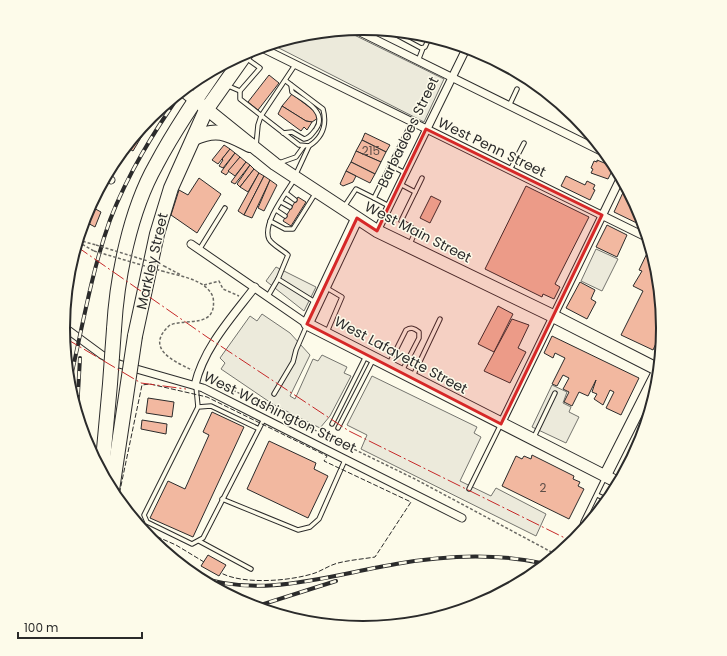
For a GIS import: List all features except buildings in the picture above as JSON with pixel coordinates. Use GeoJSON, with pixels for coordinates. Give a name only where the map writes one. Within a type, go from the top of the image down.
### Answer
{"type":"FeatureCollection","features":[{"type":"Feature","properties":{"kind":"highway","name":"Markley Street"},"geometry":{"type":"LineString","coordinates":[[114,480],[135,336],[157,234],[166,204],[178,171],[206,110],[239,63]]}},
{"type":"Feature","properties":{"kind":"highway","name":"Markley Street"},"geometry":{"type":"LineString","coordinates":[[103,461],[114,329],[122,264],[144,190],[155,165],[210,78]]}},
{"type":"Feature","properties":{"kind":"highway"},"geometry":{"type":"LineString","coordinates":[[194,138],[207,132],[219,132],[228,134],[253,147]]}},
{"type":"Feature","properties":{"kind":"main road","name":"West Main Street"},"geometry":{"type":"LineString","coordinates":[[188,94],[275,164],[377,231],[553,316],[654,367]]}},
{"type":"Feature","properties":{"kind":"street"},"geometry":{"type":"LineString","coordinates":[[366,35],[594,148]]}},
{"type":"Feature","properties":{"kind":"street","name":"West Penn Street"},"geometry":{"type":"LineString","coordinates":[[268,51],[295,66],[641,235]]}},
{"type":"Feature","properties":{"kind":"street","name":"Barbadoes Street"},"geometry":{"type":"LineString","coordinates":[[377,231],[464,53]]}},
{"type":"Feature","properties":{"kind":"street"},"geometry":{"type":"LineString","coordinates":[[501,424],[618,183]]}},
{"type":"Feature","properties":{"kind":"street"},"geometry":{"type":"LineString","coordinates":[[307,324],[357,218]]}},
{"type":"Feature","properties":{"kind":"street","name":"West Lafayette Street"},"geometry":{"type":"LineString","coordinates":[[191,244],[307,324],[614,480]]}},
{"type":"Feature","properties":{"kind":"street"},"geometry":{"type":"LineString","coordinates":[[195,385],[198,373],[209,349],[255,287]]}},
{"type":"Feature","properties":{"kind":"street","name":"West Washington Street"},"geometry":{"type":"LineString","coordinates":[[70,331],[102,355],[119,364],[195,385],[265,418],[462,518]]}},
{"type":"Feature","properties":{"kind":"street"},"geometry":{"type":"LineString","coordinates":[[605,476],[651,386]]}},
{"type":"Feature","properties":{"kind":"lane"},"geometry":{"type":"LineString","coordinates":[[403,38],[423,48]]}},
{"type":"Feature","properties":{"kind":"lane"},"geometry":{"type":"LineString","coordinates":[[418,61],[426,42]]}},
{"type":"Feature","properties":{"kind":"lane"},"geometry":{"type":"LineString","coordinates":[[249,58],[260,68],[240,91],[240,99],[283,133],[304,146],[309,146]]}},
{"type":"Feature","properties":{"kind":"lane"},"geometry":{"type":"LineString","coordinates":[[253,147],[261,116],[295,66]]}},
{"type":"Feature","properties":{"kind":"lane"},"geometry":{"type":"LineString","coordinates":[[268,296],[278,279],[288,255],[269,240],[267,230],[270,221],[295,178],[309,146],[326,124],[323,109],[286,81]]}},
{"type":"Feature","properties":{"kind":"lane"},"geometry":{"type":"LineString","coordinates":[[224,84],[240,91]]}},
{"type":"Feature","properties":{"kind":"lane"},"geometry":{"type":"LineString","coordinates":[[283,133],[292,132],[304,140],[312,134],[319,125],[318,114],[315,109],[292,92],[291,85]]}},
{"type":"Feature","properties":{"kind":"lane"},"geometry":{"type":"LineString","coordinates":[[509,106],[517,89]]}},
{"type":"Feature","properties":{"kind":"lane"},"geometry":{"type":"LineString","coordinates":[[374,198],[412,122]]}},
{"type":"Feature","properties":{"kind":"lane"},"geometry":{"type":"LineString","coordinates":[[510,170],[524,143]]}},
{"type":"Feature","properties":{"kind":"lane"},"geometry":{"type":"LineString","coordinates":[[275,164],[296,157],[304,146]]}},
{"type":"Feature","properties":{"kind":"lane"},"geometry":{"type":"LineString","coordinates":[[390,165],[405,173]]}},
{"type":"Feature","properties":{"kind":"lane"},"geometry":{"type":"LineString","coordinates":[[409,246],[416,230],[401,221],[422,178]]}},
{"type":"Feature","properties":{"kind":"lane"},"geometry":{"type":"LineString","coordinates":[[399,184],[415,192]]}},
{"type":"Feature","properties":{"kind":"lane"},"geometry":{"type":"LineString","coordinates":[[342,209],[356,189],[389,206]]}},
{"type":"Feature","properties":{"kind":"lane"},"geometry":{"type":"LineString","coordinates":[[270,221],[284,230],[293,229],[295,222],[300,214],[307,208],[316,192]]}},
{"type":"Feature","properties":{"kind":"lane"},"geometry":{"type":"LineString","coordinates":[[286,193],[295,200]]}},
{"type":"Feature","properties":{"kind":"lane"},"geometry":{"type":"LineString","coordinates":[[281,202],[290,207]]}},
{"type":"Feature","properties":{"kind":"lane"},"geometry":{"type":"LineString","coordinates":[[303,205],[307,208]]}},
{"type":"Feature","properties":{"kind":"lane"},"geometry":{"type":"LineString","coordinates":[[200,250],[225,208]]}},
{"type":"Feature","properties":{"kind":"lane"},"geometry":{"type":"LineString","coordinates":[[276,210],[285,216]]}},
{"type":"Feature","properties":{"kind":"lane"},"geometry":{"type":"LineString","coordinates":[[278,279],[317,303]]}},
{"type":"Feature","properties":{"kind":"lane"},"geometry":{"type":"LineString","coordinates":[[325,287],[342,297],[327,333]]}},
{"type":"Feature","properties":{"kind":"lane"},"geometry":{"type":"LineString","coordinates":[[407,374],[440,319]]}},
{"type":"Feature","properties":{"kind":"lane"},"geometry":{"type":"LineString","coordinates":[[274,394],[293,362],[296,350],[307,324]]}},
{"type":"Feature","properties":{"kind":"lane"},"geometry":{"type":"LineString","coordinates":[[388,365],[406,330],[412,328],[416,329],[419,332],[419,338],[407,374]]}},
{"type":"Feature","properties":{"kind":"lane"},"geometry":{"type":"LineString","coordinates":[[332,424],[371,356]]}},
{"type":"Feature","properties":{"kind":"lane"},"geometry":{"type":"LineString","coordinates":[[338,428],[371,356]]}},
{"type":"Feature","properties":{"kind":"lane"},"geometry":{"type":"LineString","coordinates":[[195,385],[198,406],[144,515],[147,522],[165,532],[192,544],[203,538],[265,418]]}},
{"type":"Feature","properties":{"kind":"lane"},"geometry":{"type":"LineString","coordinates":[[533,440],[555,393]]}},
{"type":"Feature","properties":{"kind":"lane"},"geometry":{"type":"LineString","coordinates":[[198,406],[211,406],[259,429]]}},
{"type":"Feature","properties":{"kind":"lane"},"geometry":{"type":"LineString","coordinates":[[469,489],[501,424]]}},
{"type":"Feature","properties":{"kind":"lane"},"geometry":{"type":"LineString","coordinates":[[222,499],[298,530],[310,527],[319,519],[345,459]]}},
{"type":"Feature","properties":{"kind":"lane"},"geometry":{"type":"LineString","coordinates":[[583,522],[605,476]]}},
{"type":"Feature","properties":{"kind":"lane"},"geometry":{"type":"LineString","coordinates":[[597,495],[602,497]]}},
{"type":"Feature","properties":{"kind":"lane"},"geometry":{"type":"LineString","coordinates":[[198,541],[251,569]]}},
{"type":"Feature","properties":{"kind":"path"},"geometry":{"type":"LineString","coordinates":[[83,242],[164,266],[184,277]]}},
{"type":"Feature","properties":{"kind":"path"},"geometry":{"type":"LineString","coordinates":[[83,244],[94,251],[184,277],[204,285],[213,297],[214,306],[209,315],[200,321],[175,323],[170,325],[162,334],[160,344],[163,353],[167,357],[415,479],[552,552]]}},
{"type":"Feature","properties":{"kind":"path"},"geometry":{"type":"LineString","coordinates":[[204,285],[220,281],[223,289],[232,294],[246,298]]}},
{"type":"Feature","properties":{"kind":"highlighted area"},"geometry":{"type":"Polygon","coordinates":[[[426,129],[602,215],[501,424],[307,324],[357,218],[377,231],[426,129]]]}},
{"type":"Feature","properties":{"kind":"shaded area"},"geometry":{"type":"Polygon","coordinates":[[[355,35],[444,79],[424,122],[279,48],[306,41],[355,35]]]}},
{"type":"Feature","properties":{"kind":"shaded area"},"geometry":{"type":"Polygon","coordinates":[[[596,249],[618,259],[602,291],[581,281],[596,249]]]}},
{"type":"Feature","properties":{"kind":"shaded area"},"geometry":{"type":"Polygon","coordinates":[[[276,267],[316,287],[304,311],[266,281],[276,267]]]}},
{"type":"Feature","properties":{"kind":"shaded area"},"geometry":{"type":"Polygon","coordinates":[[[262,314],[290,333],[310,355],[290,396],[295,399],[313,359],[318,361],[322,355],[347,367],[344,373],[351,376],[330,416],[320,428],[274,405],[221,369],[225,363],[220,358],[250,316],[257,321],[262,314]]]}},
{"type":"Feature","properties":{"kind":"shaded area"},"geometry":{"type":"Polygon","coordinates":[[[372,376],[477,427],[474,433],[481,437],[460,481],[491,496],[496,488],[546,514],[536,536],[361,449],[367,435],[347,425],[372,376]]]}},
{"type":"Feature","properties":{"kind":"shaded area"},"geometry":{"type":"Polygon","coordinates":[[[552,385],[567,392],[563,403],[571,407],[569,412],[579,417],[566,443],[532,427],[552,385]]]}},
{"type":"Feature","properties":{"kind":"railway"},"geometry":{"type":"LineString","coordinates":[[73,367],[97,260],[110,220],[133,169],[171,107]]}},
{"type":"Feature","properties":{"kind":"railway"},"geometry":{"type":"LineString","coordinates":[[78,394],[80,358]]}},
{"type":"Feature","properties":{"kind":"railway"},"geometry":{"type":"LineString","coordinates":[[215,581],[244,585],[295,583],[415,561],[453,557],[472,556],[510,558],[539,562]]}},
{"type":"Feature","properties":{"kind":"railway"},"geometry":{"type":"LineString","coordinates":[[265,604],[336,581]]}},
{"type":"Feature","properties":{"kind":"fence"},"geometry":{"type":"LineString","coordinates":[[120,491],[142,385],[150,384],[207,397],[327,456],[324,461],[411,502],[375,557],[338,563],[305,576],[281,580],[242,579],[221,573]]}},
{"type":"Feature","properties":{"kind":"fence"},"geometry":{"type":"LineString","coordinates":[[159,537],[176,545],[204,562]]}},
{"type":"Feature","properties":{"kind":"power"},"geometry":{"type":"LineString","coordinates":[[81,249],[207,337],[349,431],[567,539]]}},
{"type":"Feature","properties":{"kind":"power"},"geometry":{"type":"LineString","coordinates":[[71,341],[141,383],[186,389]]}}]}
